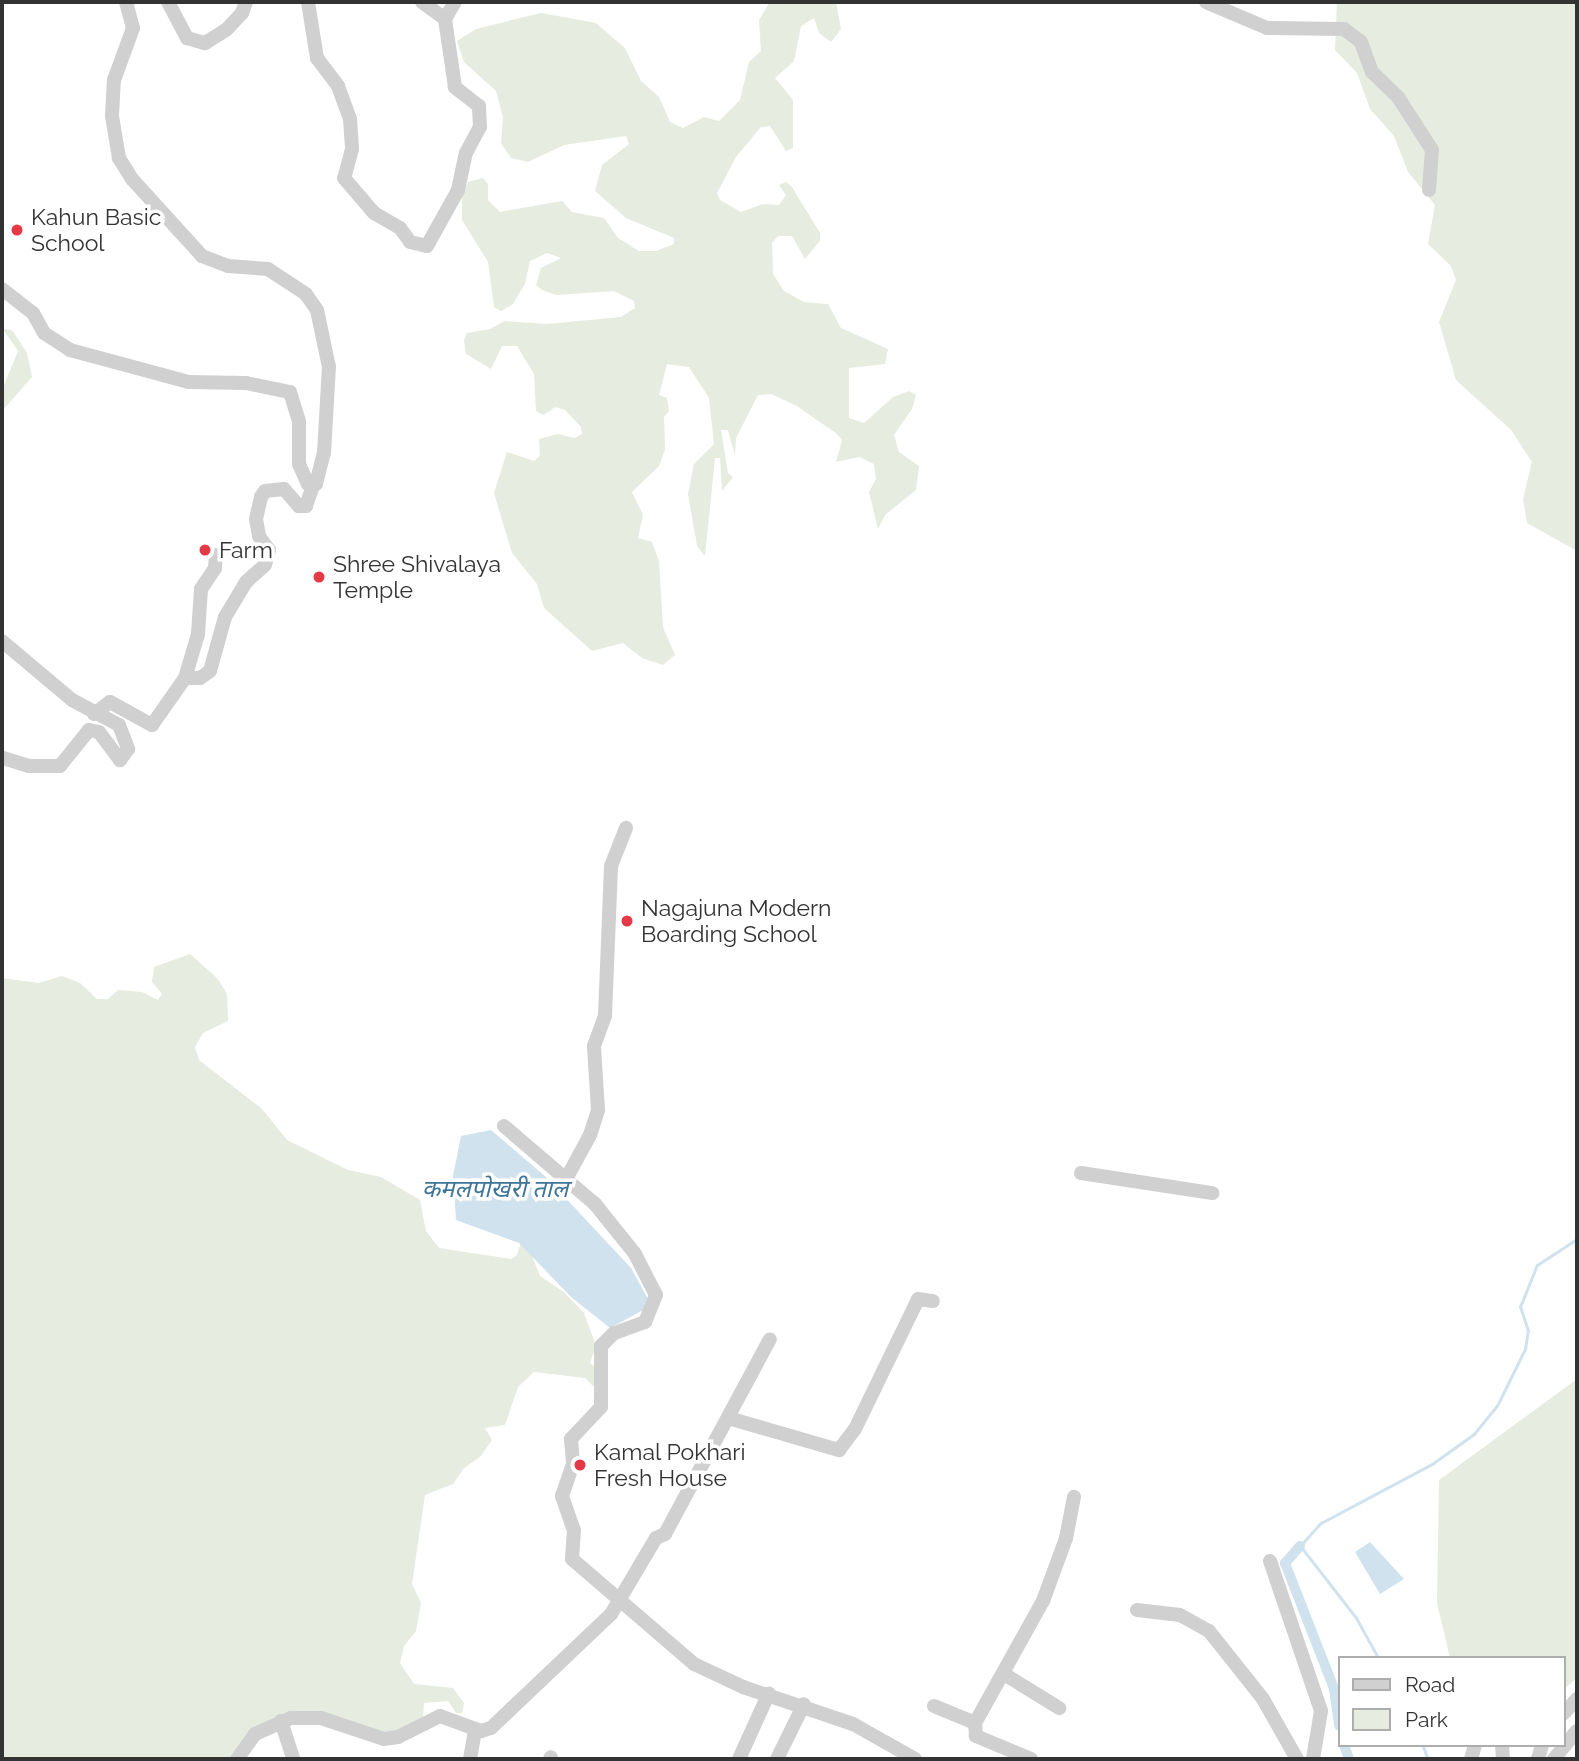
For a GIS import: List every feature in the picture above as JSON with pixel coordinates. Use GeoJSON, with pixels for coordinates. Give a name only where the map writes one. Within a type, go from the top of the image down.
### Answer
{"type":"FeatureCollection","features":[{"type":"Feature","properties":{"kind":"street"},"geometry":{"type":"LineString","coordinates":[[125,2],[133,28],[114,80],[112,117],[119,158],[131,179],[202,256],[228,266],[268,269],[306,294],[317,310],[329,367],[323,461],[306,506],[299,506],[284,489],[265,491],[256,519],[259,536],[269,550],[265,565],[246,582],[225,617],[210,671],[200,677],[186,677]]}},
{"type":"Feature","properties":{"kind":"street"},"geometry":{"type":"LineString","coordinates":[[168,2],[187,38],[205,43],[227,29],[242,13],[246,2]]}},
{"type":"Feature","properties":{"kind":"street"},"geometry":{"type":"LineString","coordinates":[[309,2],[317,58],[338,86],[350,119],[352,149],[344,178],[374,213],[400,228],[410,242],[427,246],[458,190],[466,153],[480,127],[479,106],[455,87],[445,19],[455,2]]}},
{"type":"Feature","properties":{"kind":"street"},"geometry":{"type":"LineString","coordinates":[[422,2],[445,19]]}},
{"type":"Feature","properties":{"kind":"street"},"geometry":{"type":"LineString","coordinates":[[1206,2],[1267,27],[1345,29],[1361,42],[1372,72],[1398,97],[1432,150],[1429,190]]}},
{"type":"Feature","properties":{"kind":"street"},"geometry":{"type":"LineString","coordinates":[[2,289],[33,313],[44,333],[70,350],[189,382],[246,383],[290,392],[299,422],[299,464],[313,486]]}},
{"type":"Feature","properties":{"kind":"street"},"geometry":{"type":"LineString","coordinates":[[94,714],[110,702],[152,725],[186,677],[198,635],[201,589],[215,568],[216,555]]}},
{"type":"Feature","properties":{"kind":"street"},"geometry":{"type":"LineString","coordinates":[[2,641],[94,714],[112,720],[124,731],[128,750],[123,760],[116,758],[94,730],[85,731],[69,761],[60,766],[29,766],[2,758]]}},
{"type":"Feature","properties":{"kind":"street"},"geometry":{"type":"LineString","coordinates":[[565,1181],[590,1135],[598,1110],[594,1046],[605,1016],[611,866],[626,828]]}},
{"type":"Feature","properties":{"kind":"street"},"geometry":{"type":"LineString","coordinates":[[504,1126],[621,1234],[644,1267],[656,1296],[645,1322],[614,1333],[601,1346],[601,1407],[572,1436],[574,1460],[562,1496],[574,1531],[572,1559],[617,1601],[694,1664],[743,1687],[804,1704],[853,1724],[915,1759]]}},
{"type":"Feature","properties":{"kind":"street"},"geometry":{"type":"LineString","coordinates":[[1081,1174],[1212,1193]]}},
{"type":"Feature","properties":{"kind":"street"},"geometry":{"type":"LineString","coordinates":[[728,1418],[839,1450],[844,1447],[918,1299],[933,1301]]}},
{"type":"Feature","properties":{"kind":"street"},"geometry":{"type":"LineString","coordinates":[[237,1759],[256,1734],[281,1721],[321,1718],[384,1738],[398,1737],[440,1716],[475,1730],[485,1731],[498,1723],[600,1629],[656,1538],[665,1534],[770,1339]]}},
{"type":"Feature","properties":{"kind":"street"},"geometry":{"type":"LineString","coordinates":[[1031,1759],[976,1736],[975,1723],[1004,1674],[1056,1570],[1074,1497]]}},
{"type":"Feature","properties":{"kind":"street"},"geometry":{"type":"LineString","coordinates":[[1270,1561],[1321,1711],[1313,1759]]}},
{"type":"Feature","properties":{"kind":"street"},"geometry":{"type":"LineString","coordinates":[[1137,1610],[1180,1615],[1209,1631],[1263,1699],[1297,1759]]}},
{"type":"Feature","properties":{"kind":"street"},"geometry":{"type":"LineString","coordinates":[[1004,1674],[1059,1708]]}},
{"type":"Feature","properties":{"kind":"street"},"geometry":{"type":"LineString","coordinates":[[739,1759],[769,1693]]}},
{"type":"Feature","properties":{"kind":"street"},"geometry":{"type":"LineString","coordinates":[[1565,1712],[1577,1699]]}},
{"type":"Feature","properties":{"kind":"street"},"geometry":{"type":"LineString","coordinates":[[777,1759],[804,1704]]}},
{"type":"Feature","properties":{"kind":"street"},"geometry":{"type":"LineString","coordinates":[[934,1706],[975,1723]]}},
{"type":"Feature","properties":{"kind":"street"},"geometry":{"type":"LineString","coordinates":[[281,1721],[293,1759]]}},
{"type":"Feature","properties":{"kind":"street"},"geometry":{"type":"LineString","coordinates":[[470,1759],[475,1730]]}},
{"type":"Feature","properties":{"kind":"street"},"geometry":{"type":"LineString","coordinates":[[1565,1746],[1577,1731]]}},
{"type":"Feature","properties":{"kind":"green space"},"geometry":{"type":"Polygon","coordinates":[[[770,2],[836,2],[841,29],[831,42],[819,33],[814,18],[801,26],[794,61],[775,78],[793,100],[793,148],[786,151],[770,126],[761,127],[736,157],[717,193],[720,200],[741,212],[763,204],[779,205],[786,195],[779,185],[786,182],[792,187],[820,233],[820,241],[805,259],[792,236],[778,236],[772,243],[773,274],[784,291],[804,302],[828,304],[841,328],[888,349],[885,364],[849,368],[849,418],[864,423],[893,397],[909,391],[916,395],[912,409],[894,435],[899,452],[919,466],[916,490],[885,515],[878,529],[869,492],[876,479],[874,464],[859,457],[836,462],[842,440],[837,434],[797,406],[771,394],[758,395],[736,438],[735,456],[728,430],[721,430],[728,473],[733,477],[722,491],[720,458],[715,458],[705,556],[697,546],[688,494],[694,464],[714,444],[709,398],[689,367],[667,364],[659,395],[667,398],[669,411],[664,417],[665,450],[659,466],[632,492],[643,515],[638,538],[652,542],[659,561],[663,627],[675,655],[663,665],[642,658],[623,643],[592,651],[544,608],[537,584],[512,553],[494,493],[507,452],[534,461],[540,456],[539,439],[558,434],[575,438],[582,434],[581,427],[565,410],[556,407],[543,415],[536,411],[534,374],[517,346],[502,346],[491,369],[466,354],[464,340],[467,333],[490,329],[505,321],[547,324],[621,317],[635,308],[634,301],[614,291],[556,295],[542,290],[536,285],[541,268],[561,258],[547,253],[530,261],[525,284],[513,304],[501,311],[494,307],[488,262],[462,220],[462,195],[468,182],[483,178],[488,184],[488,200],[500,212],[562,201],[572,212],[604,218],[618,238],[639,251],[656,251],[674,244],[674,238],[626,218],[595,191],[602,165],[629,144],[626,136],[564,145],[528,162],[511,158],[501,143],[503,117],[496,91],[464,62],[457,41],[476,29],[541,13],[596,23],[625,48],[641,81],[659,97],[670,122],[683,128],[704,117],[719,121],[740,100],[749,62],[761,51],[759,20],[770,2]]]}},
{"type":"Feature","properties":{"kind":"green space"},"geometry":{"type":"Polygon","coordinates":[[[1337,2],[1577,2],[1577,551],[1527,523],[1523,499],[1532,462],[1511,430],[1456,380],[1439,322],[1456,280],[1451,266],[1428,244],[1435,205],[1408,172],[1394,136],[1370,109],[1357,73],[1335,50],[1337,2]]]}},
{"type":"Feature","properties":{"kind":"green space"},"geometry":{"type":"Polygon","coordinates":[[[3,329],[12,330],[27,353],[32,377],[2,411],[2,390],[18,351],[3,329]]]}},
{"type":"Feature","properties":{"kind":"green space"},"geometry":{"type":"Polygon","coordinates":[[[190,954],[218,979],[227,994],[228,1021],[203,1033],[195,1047],[199,1060],[262,1109],[287,1140],[348,1170],[381,1177],[420,1200],[426,1231],[439,1248],[511,1259],[517,1255],[521,1242],[528,1246],[540,1276],[564,1292],[584,1313],[596,1346],[590,1363],[598,1369],[595,1388],[585,1378],[534,1372],[518,1387],[505,1425],[485,1428],[492,1440],[480,1457],[464,1468],[453,1484],[425,1495],[412,1584],[421,1603],[416,1631],[404,1646],[400,1663],[414,1684],[453,1688],[464,1703],[462,1713],[456,1713],[448,1701],[424,1703],[423,1720],[398,1735],[289,1716],[235,1759],[2,1759],[2,978],[39,983],[62,976],[80,983],[97,999],[108,999],[118,990],[142,992],[158,1000],[162,994],[152,982],[154,967],[190,954]]]}},
{"type":"Feature","properties":{"kind":"green space"},"geometry":{"type":"Polygon","coordinates":[[[1577,1379],[1577,1678],[1565,1688],[1565,1656],[1450,1656],[1437,1603],[1439,1480],[1577,1379]]]}},
{"type":"Feature","properties":{"kind":"water","name":"कमलपोखरी ताल"},"geometry":{"type":"Polygon","coordinates":[[[491,1130],[546,1177],[631,1268],[648,1299],[645,1309],[610,1328],[571,1297],[519,1243],[456,1220],[453,1176],[461,1136],[491,1130]]]}},
{"type":"Feature","properties":{"kind":"water"},"geometry":{"type":"Polygon","coordinates":[[[1370,1542],[1404,1579],[1380,1594],[1355,1552],[1370,1542]]]}},
{"type":"Feature","properties":{"kind":"waterway"},"geometry":{"type":"LineString","coordinates":[[1377,1656],[1356,1618],[1300,1546],[1321,1523],[1432,1464],[1474,1434],[1497,1406],[1525,1349],[1528,1331],[1520,1307],[1537,1265],[1577,1239]]}},
{"type":"Feature","properties":{"kind":"waterway"},"geometry":{"type":"LineString","coordinates":[[1300,1546],[1285,1563],[1334,1689],[1338,1719]]}},
{"type":"Feature","properties":{"kind":"waterway"},"geometry":{"type":"LineString","coordinates":[[1345,1747],[1349,1759]]}},
{"type":"Feature","properties":{"kind":"waterway"},"geometry":{"type":"LineString","coordinates":[[1424,1747],[1428,1759]]}},
{"type":"Feature","properties":{"kind":"place","name":"Kahun Basic School"},"geometry":{"type":"Point","coordinates":[17,230]}},
{"type":"Feature","properties":{"kind":"place","name":"Farm"},"geometry":{"type":"Point","coordinates":[205,550]}},
{"type":"Feature","properties":{"kind":"place","name":"Shree Shivalaya Temple"},"geometry":{"type":"Point","coordinates":[319,577]}},
{"type":"Feature","properties":{"kind":"place","name":"Nagajuna Modern Boarding School"},"geometry":{"type":"Point","coordinates":[627,921]}},
{"type":"Feature","properties":{"kind":"place","name":"Kamal Pokhari Fresh House"},"geometry":{"type":"Point","coordinates":[580,1465]}}]}
